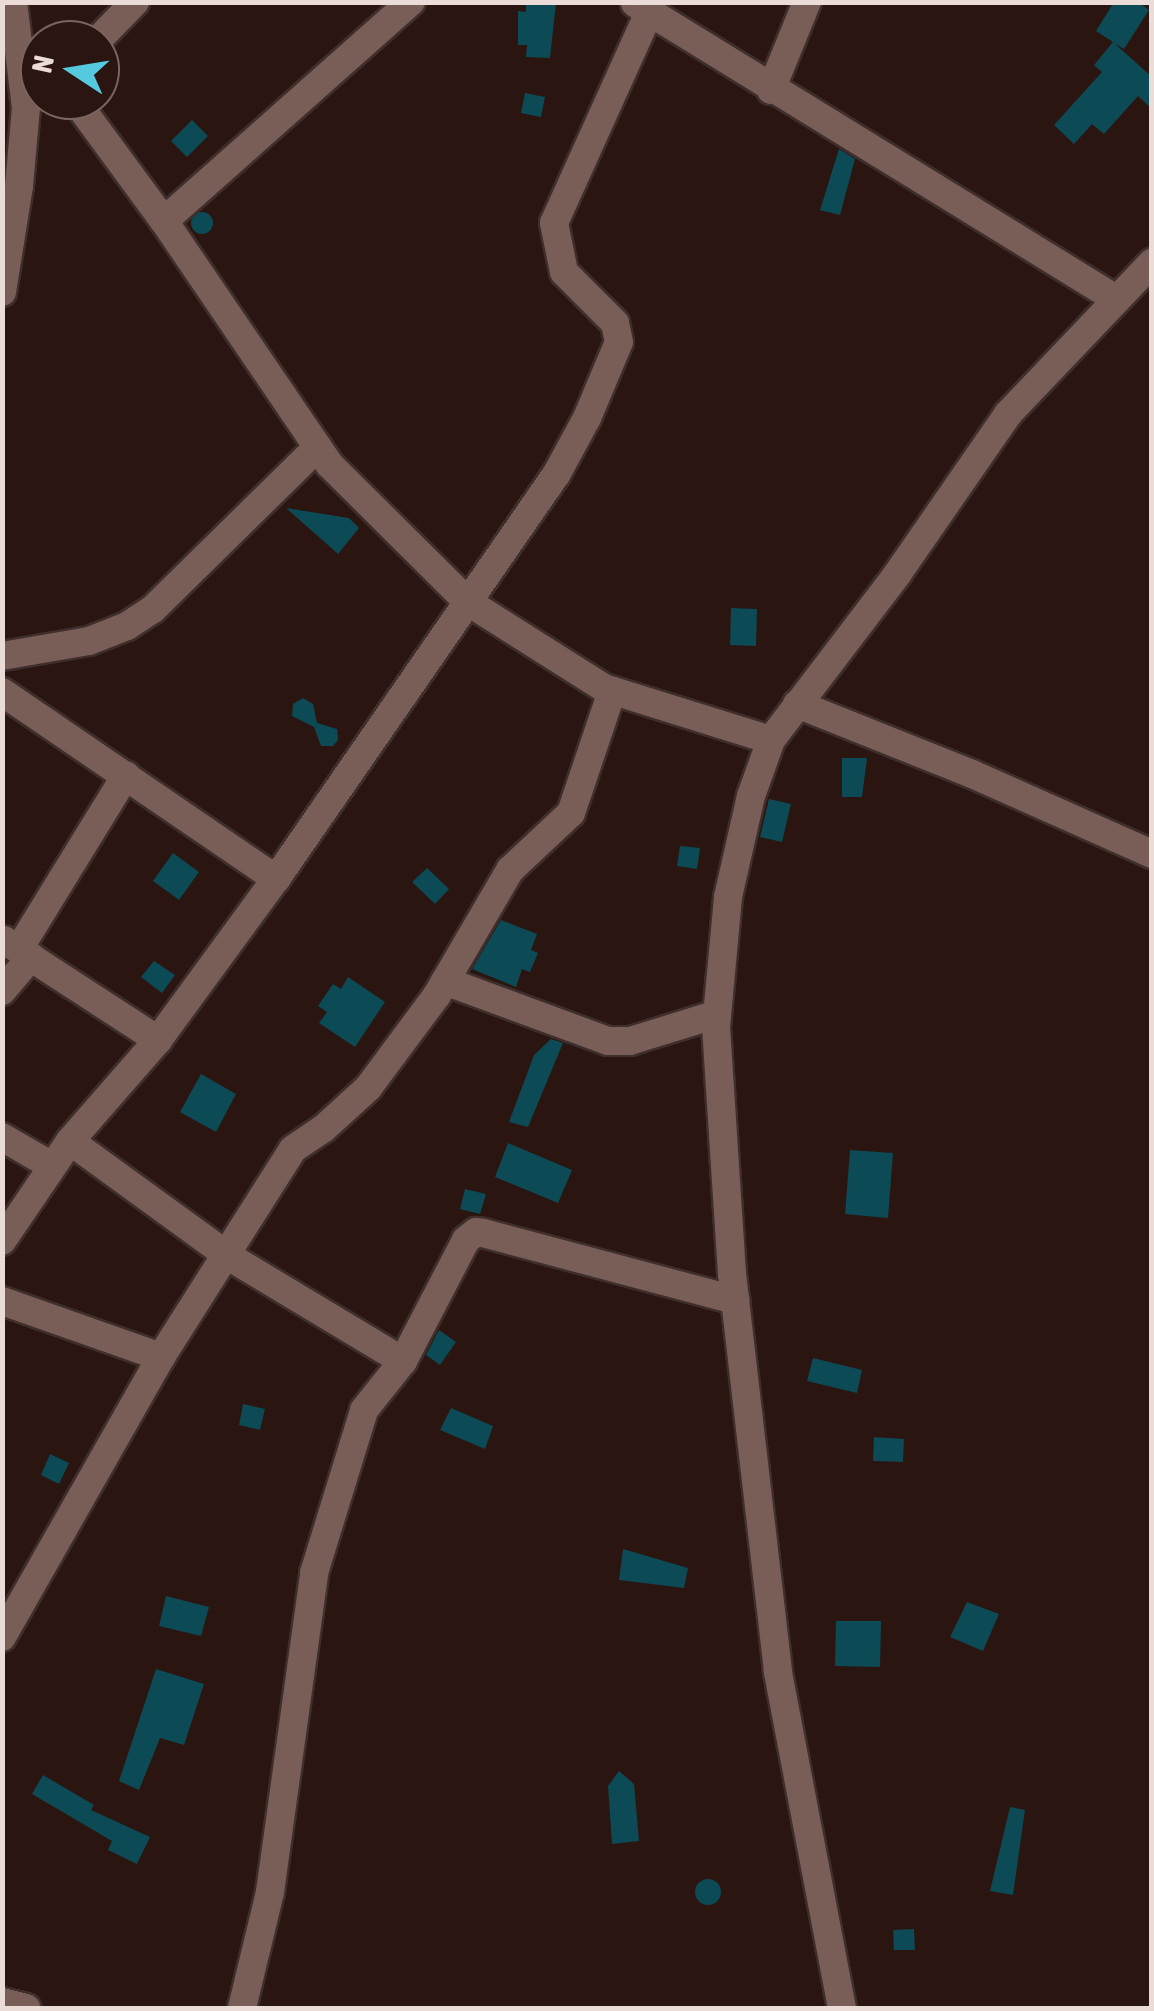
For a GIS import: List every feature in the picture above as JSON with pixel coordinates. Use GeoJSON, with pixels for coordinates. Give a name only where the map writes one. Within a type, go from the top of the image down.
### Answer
{"type":"FeatureCollection","features":[{"type":"Feature","properties":{"kind":"street"},"geometry":{"type":"LineString","coordinates":[[118,20],[136,2]]}},
{"type":"Feature","properties":{"kind":"street"},"geometry":{"type":"LineString","coordinates":[[164,221],[411,2]]}},
{"type":"Feature","properties":{"kind":"street"},"geometry":{"type":"LineString","coordinates":[[771,90],[807,2]]}},
{"type":"Feature","properties":{"kind":"street"},"geometry":{"type":"LineString","coordinates":[[2,292],[20,186],[26,108],[16,7]]}},
{"type":"Feature","properties":{"kind":"street"},"geometry":{"type":"LineString","coordinates":[[2,1241],[70,1141],[158,1040],[276,879],[556,475],[614,362],[619,342],[615,323],[564,272],[554,223],[642,8],[1116,300]]}},
{"type":"Feature","properties":{"kind":"street"},"geometry":{"type":"LineString","coordinates":[[90,120],[164,221],[318,447],[468,602],[612,691],[771,740]]}},
{"type":"Feature","properties":{"kind":"street"},"geometry":{"type":"LineString","coordinates":[[842,2008],[778,1671],[736,1300],[717,1014],[734,864],[771,740],[898,573],[1008,414],[1152,263]]}},
{"type":"Feature","properties":{"kind":"street"},"geometry":{"type":"LineString","coordinates":[[2,656],[89,641],[127,626],[152,609],[318,447]]}},
{"type":"Feature","properties":{"kind":"street"},"geometry":{"type":"LineString","coordinates":[[2,1637],[161,1357],[294,1149],[323,1129],[368,1088],[445,981],[510,870],[570,813],[612,691]]}},
{"type":"Feature","properties":{"kind":"street"},"geometry":{"type":"LineString","coordinates":[[2,692],[276,879]]}},
{"type":"Feature","properties":{"kind":"street"},"geometry":{"type":"LineString","coordinates":[[797,704],[972,774],[1152,854]]}},
{"type":"Feature","properties":{"kind":"street"},"geometry":{"type":"LineString","coordinates":[[2,991],[17,949],[126,775]]}},
{"type":"Feature","properties":{"kind":"street"},"geometry":{"type":"LineString","coordinates":[[17,949],[158,1040]]}},
{"type":"Feature","properties":{"kind":"street"},"geometry":{"type":"LineString","coordinates":[[445,981],[584,1036],[608,1040],[630,1042],[717,1014]]}},
{"type":"Feature","properties":{"kind":"street"},"geometry":{"type":"LineString","coordinates":[[2,1136],[52,1166]]}},
{"type":"Feature","properties":{"kind":"street"},"geometry":{"type":"LineString","coordinates":[[70,1141],[228,1256],[403,1361]]}},
{"type":"Feature","properties":{"kind":"street"},"geometry":{"type":"LineString","coordinates":[[242,2008],[270,1892],[314,1572],[364,1410],[403,1361],[466,1240],[476,1232],[736,1300]]}},
{"type":"Feature","properties":{"kind":"street"},"geometry":{"type":"LineString","coordinates":[[2,1301],[161,1357]]}},
{"type":"Feature","properties":{"kind":"street"},"geometry":{"type":"LineString","coordinates":[[2,2002],[26,2008]]}},
{"type":"Feature","properties":{"kind":"building"},"geometry":{"type":"Polygon","coordinates":[[[526,2],[556,3],[550,58],[526,57],[527,45],[518,45],[518,11],[526,12],[526,2]]]}},
{"type":"Feature","properties":{"kind":"building"},"geometry":{"type":"Polygon","coordinates":[[[1114,2],[1138,2],[1149,10],[1124,49],[1114,43],[1152,77],[1152,109],[1138,96],[1104,134],[1092,124],[1074,144],[1054,125],[1102,72],[1094,65],[1113,42],[1096,31],[1114,2]]]}},
{"type":"Feature","properties":{"kind":"building"},"geometry":{"type":"Polygon","coordinates":[[[525,93],[545,97],[541,117],[521,113],[525,93]]]}},
{"type":"Feature","properties":{"kind":"building"},"geometry":{"type":"Polygon","coordinates":[[[192,120],[208,136],[187,157],[171,141],[192,120]]]}},
{"type":"Feature","properties":{"kind":"building"},"geometry":{"type":"Polygon","coordinates":[[[839,149],[855,159],[840,215],[820,210],[839,149]]]}},
{"type":"Feature","properties":{"kind":"building"},"geometry":{"type":"Polygon","coordinates":[[[202,212],[210,215],[210,231],[202,234],[194,231],[191,223],[194,215],[202,212]]]}},
{"type":"Feature","properties":{"kind":"building"},"geometry":{"type":"Polygon","coordinates":[[[286,508],[349,518],[359,528],[338,554],[286,508]]]}},
{"type":"Feature","properties":{"kind":"building"},"geometry":{"type":"Polygon","coordinates":[[[731,608],[757,609],[756,646],[730,645],[731,608]]]}},
{"type":"Feature","properties":{"kind":"building"},"geometry":{"type":"Polygon","coordinates":[[[303,698],[313,704],[317,723],[337,729],[338,740],[333,746],[321,746],[314,727],[292,716],[293,704],[303,698]]]}},
{"type":"Feature","properties":{"kind":"building"},"geometry":{"type":"Polygon","coordinates":[[[842,758],[867,758],[862,797],[842,797],[842,758]]]}},
{"type":"Feature","properties":{"kind":"building"},"geometry":{"type":"Polygon","coordinates":[[[769,799],[791,804],[782,842],[760,837],[769,799]]]}},
{"type":"Feature","properties":{"kind":"building"},"geometry":{"type":"Polygon","coordinates":[[[680,846],[700,848],[697,869],[677,866],[680,846]]]}},
{"type":"Feature","properties":{"kind":"building"},"geometry":{"type":"Polygon","coordinates":[[[173,853],[199,872],[179,900],[153,881],[173,853]]]}},
{"type":"Feature","properties":{"kind":"building"},"geometry":{"type":"Polygon","coordinates":[[[427,868],[449,889],[435,904],[412,882],[427,868]]]}},
{"type":"Feature","properties":{"kind":"building"},"geometry":{"type":"Polygon","coordinates":[[[501,920],[537,934],[531,950],[538,953],[530,972],[522,969],[516,987],[472,969],[501,920]]]}},
{"type":"Feature","properties":{"kind":"building"},"geometry":{"type":"Polygon","coordinates":[[[154,961],[175,975],[162,993],[141,977],[154,961]]]}},
{"type":"Feature","properties":{"kind":"building"},"geometry":{"type":"Polygon","coordinates":[[[348,977],[385,1002],[355,1047],[319,1023],[327,1012],[318,1006],[333,984],[341,989],[348,977]]]}},
{"type":"Feature","properties":{"kind":"building"},"geometry":{"type":"Polygon","coordinates":[[[551,1039],[563,1043],[528,1127],[509,1122],[534,1055],[551,1039]]]}},
{"type":"Feature","properties":{"kind":"building"},"geometry":{"type":"Polygon","coordinates":[[[201,1074],[236,1094],[216,1132],[180,1112],[201,1074]]]}},
{"type":"Feature","properties":{"kind":"building"},"geometry":{"type":"Polygon","coordinates":[[[508,1143],[572,1170],[558,1203],[495,1177],[508,1143]]]}},
{"type":"Feature","properties":{"kind":"building"},"geometry":{"type":"Polygon","coordinates":[[[850,1150],[893,1153],[888,1218],[845,1214],[850,1150]]]}},
{"type":"Feature","properties":{"kind":"building"},"geometry":{"type":"Polygon","coordinates":[[[465,1189],[486,1194],[480,1214],[460,1209],[465,1189]]]}},
{"type":"Feature","properties":{"kind":"building"},"geometry":{"type":"Polygon","coordinates":[[[439,1330],[456,1342],[440,1365],[426,1355],[439,1330]]]}},
{"type":"Feature","properties":{"kind":"building"},"geometry":{"type":"Polygon","coordinates":[[[813,1358],[862,1370],[857,1393],[807,1381],[813,1358]]]}},
{"type":"Feature","properties":{"kind":"building"},"geometry":{"type":"Polygon","coordinates":[[[243,1404],[265,1409],[260,1430],[239,1425],[243,1404]]]}},
{"type":"Feature","properties":{"kind":"building"},"geometry":{"type":"Polygon","coordinates":[[[451,1408],[493,1426],[485,1449],[440,1430],[451,1408]]]}},
{"type":"Feature","properties":{"kind":"building"},"geometry":{"type":"Polygon","coordinates":[[[874,1437],[904,1439],[903,1462],[873,1461],[874,1437]]]}},
{"type":"Feature","properties":{"kind":"building"},"geometry":{"type":"Polygon","coordinates":[[[50,1454],[69,1463],[59,1484],[41,1475],[50,1454]]]}},
{"type":"Feature","properties":{"kind":"building"},"geometry":{"type":"Polygon","coordinates":[[[623,1549],[688,1568],[684,1588],[619,1580],[623,1549]]]}},
{"type":"Feature","properties":{"kind":"building"},"geometry":{"type":"Polygon","coordinates":[[[166,1596],[209,1607],[201,1636],[159,1626],[166,1596]]]}},
{"type":"Feature","properties":{"kind":"building"},"geometry":{"type":"Polygon","coordinates":[[[967,1602],[999,1614],[983,1651],[950,1637],[967,1602]]]}},
{"type":"Feature","properties":{"kind":"building"},"geometry":{"type":"Polygon","coordinates":[[[836,1621],[881,1621],[880,1667],[835,1666],[836,1621]]]}},
{"type":"Feature","properties":{"kind":"building"},"geometry":{"type":"Polygon","coordinates":[[[156,1669],[204,1684],[184,1745],[160,1738],[139,1790],[119,1781],[156,1669]]]}},
{"type":"Feature","properties":{"kind":"building"},"geometry":{"type":"Polygon","coordinates":[[[619,1771],[634,1784],[639,1841],[612,1844],[608,1786],[619,1771]]]}},
{"type":"Feature","properties":{"kind":"building"},"geometry":{"type":"Polygon","coordinates":[[[43,1775],[94,1805],[91,1810],[150,1837],[137,1864],[108,1850],[112,1841],[32,1794],[43,1775]]]}},
{"type":"Feature","properties":{"kind":"building"},"geometry":{"type":"Polygon","coordinates":[[[1010,1807],[1025,1810],[1013,1895],[990,1891],[1010,1807]]]}},
{"type":"Feature","properties":{"kind":"building"},"geometry":{"type":"Polygon","coordinates":[[[708,1879],[717,1883],[721,1892],[717,1901],[708,1905],[699,1901],[695,1892],[699,1883],[708,1879]]]}},
{"type":"Feature","properties":{"kind":"building"},"geometry":{"type":"Polygon","coordinates":[[[914,1929],[915,1950],[894,1950],[893,1930],[914,1929]]]}}]}
